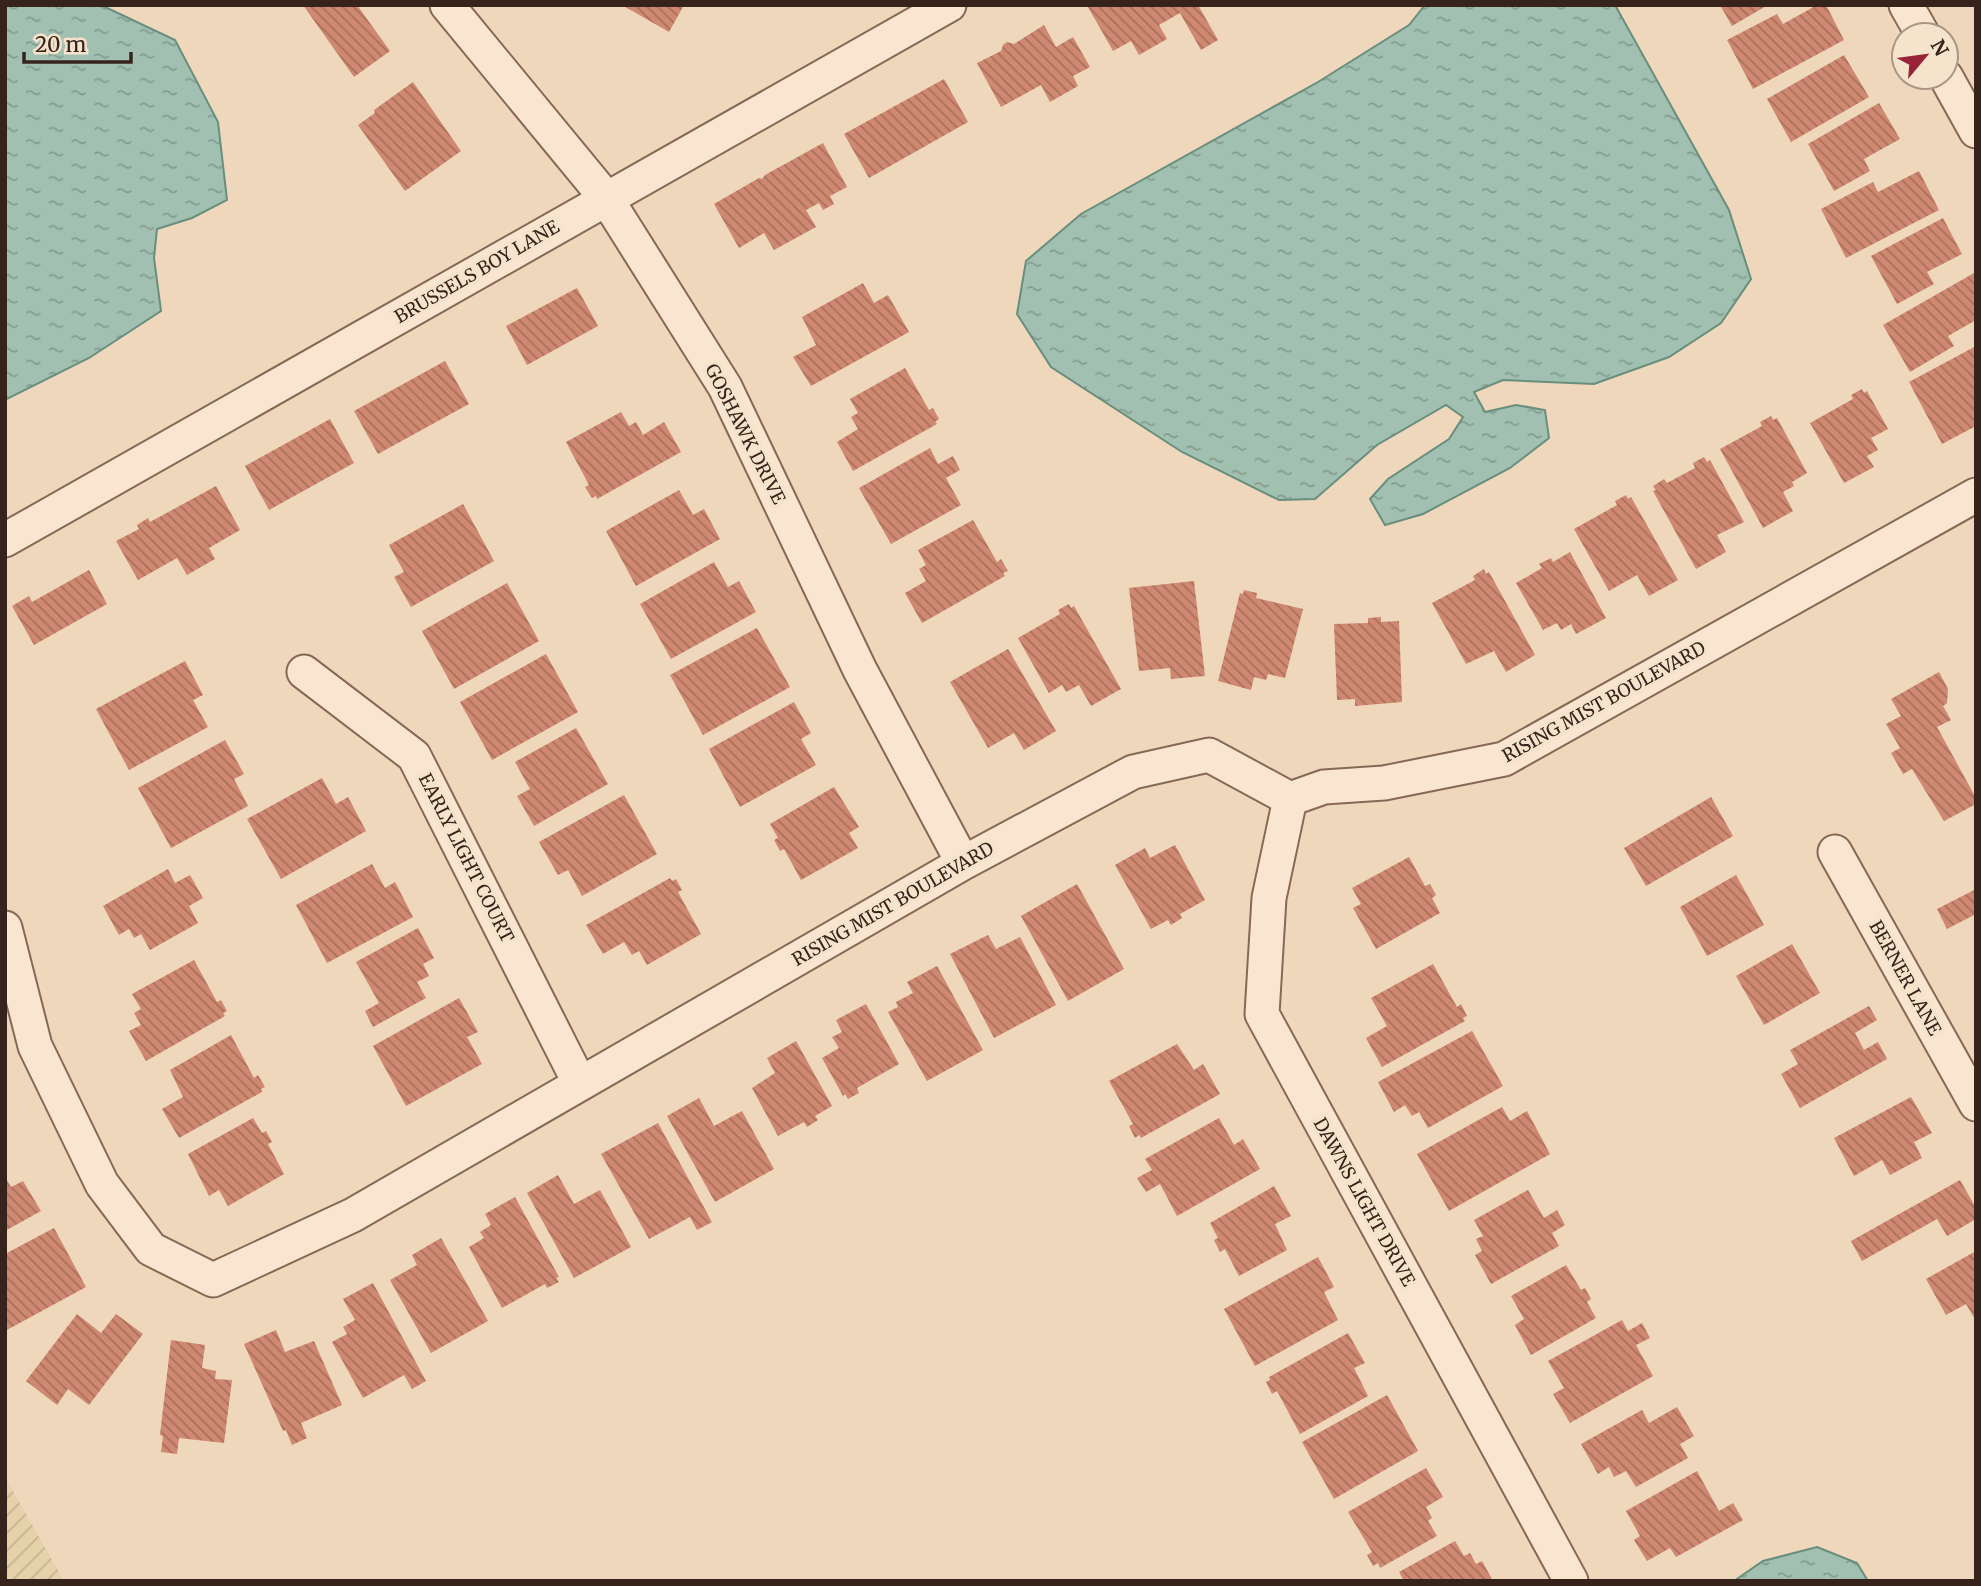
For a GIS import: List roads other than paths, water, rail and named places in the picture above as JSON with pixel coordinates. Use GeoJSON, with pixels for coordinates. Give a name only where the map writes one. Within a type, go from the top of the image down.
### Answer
{"type":"FeatureCollection","features":[{"type":"Feature","properties":{"kind":"street","name":"GOSHAWK DRIVE"},"geometry":{"type":"LineString","coordinates":[[447,5],[606,198],[725,387],[860,670],[963,863]]}},
{"type":"Feature","properties":{"kind":"street","name":"BRUSSELS BOY LANE"},"geometry":{"type":"LineString","coordinates":[[5,540],[949,5]]}},
{"type":"Feature","properties":{"kind":"street"},"geometry":{"type":"LineString","coordinates":[[1906,5],[1915,21]]}},
{"type":"Feature","properties":{"kind":"street"},"geometry":{"type":"LineString","coordinates":[[1954,91],[1976,131]]}},
{"type":"Feature","properties":{"kind":"street","name":"RISING MIST BOULEVARD"},"geometry":{"type":"LineString","coordinates":[[5,928],[36,1046],[102,1184],[151,1249],[214,1280],[353,1215],[963,863],[1133,772],[1209,755],[1290,799],[1324,788],[1384,783],[1504,760],[1976,495]]}},
{"type":"Feature","properties":{"kind":"street","name":"EARLY LIGHT COURT"},"geometry":{"type":"LineString","coordinates":[[304,672],[414,756],[580,1084]]}},
{"type":"Feature","properties":{"kind":"street","name":"DAWNS LIGHT DRIVE"},"geometry":{"type":"LineString","coordinates":[[1290,799],[1269,898],[1262,1014],[1571,1581]]}},
{"type":"Feature","properties":{"kind":"street","name":"BERNER LANE"},"geometry":{"type":"LineString","coordinates":[[1835,852],[1976,1104]]}},
{"type":"Feature","properties":{"kind":"water"},"geometry":{"type":"Polygon","coordinates":[[[5,5],[101,5],[175,40],[218,122],[227,200],[192,218],[157,229],[154,258],[161,311],[89,358],[5,400],[5,5]]]}},
{"type":"Feature","properties":{"kind":"water"},"geometry":{"type":"Polygon","coordinates":[[[1425,5],[1615,5],[1729,210],[1751,279],[1721,323],[1669,357],[1594,384],[1503,380],[1474,392],[1485,412],[1516,405],[1545,410],[1549,438],[1510,468],[1423,514],[1385,525],[1370,499],[1388,479],[1449,439],[1463,417],[1446,405],[1377,445],[1315,499],[1279,500],[1182,452],[1051,367],[1017,314],[1026,261],[1081,214],[1318,82],[1409,25],[1425,5]]]}},
{"type":"Feature","properties":{"kind":"water"},"geometry":{"type":"Polygon","coordinates":[[[1817,1547],[1857,1563],[1868,1581],[1734,1581],[1763,1561],[1817,1547]]]}}]}
